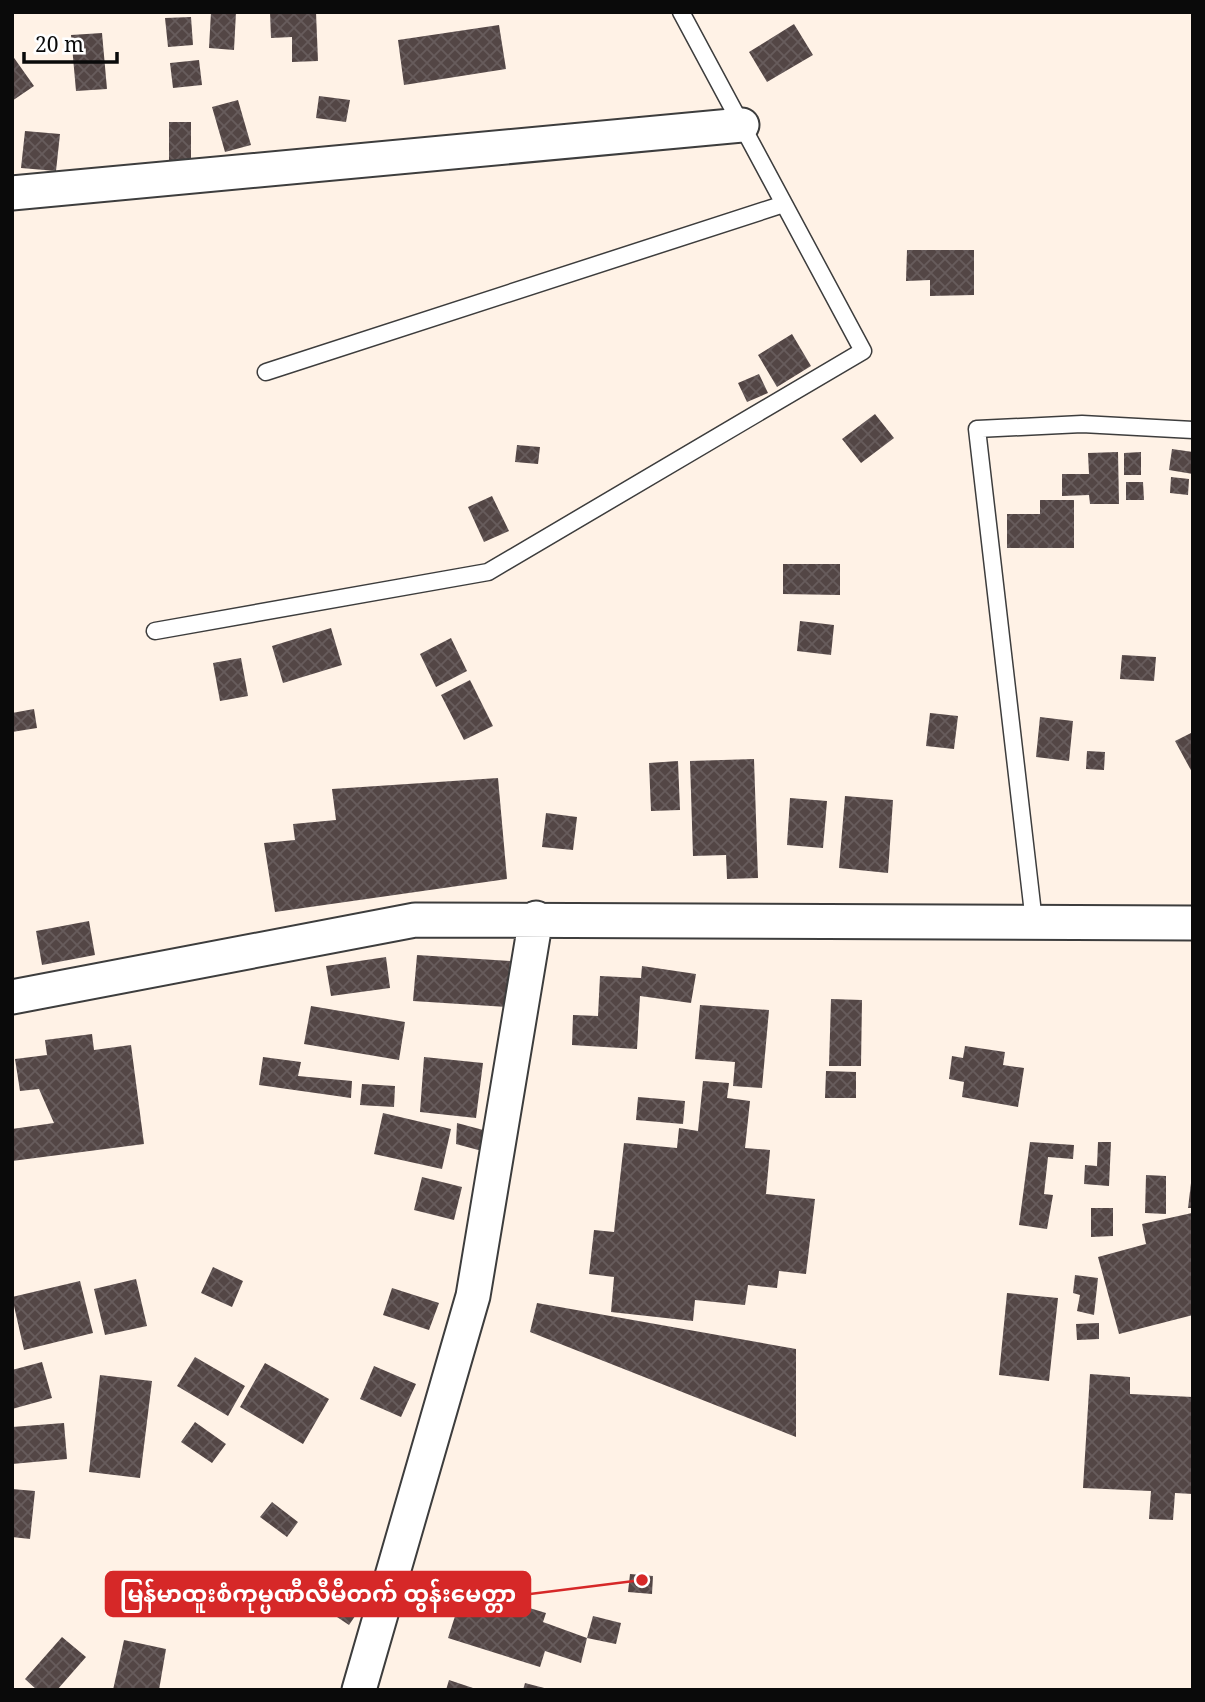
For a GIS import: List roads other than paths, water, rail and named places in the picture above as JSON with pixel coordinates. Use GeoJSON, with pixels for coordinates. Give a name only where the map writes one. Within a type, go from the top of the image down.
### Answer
{"type":"FeatureCollection","features":[{"type":"Feature","properties":{"kind":"street"},"geometry":{"type":"LineString","coordinates":[[12,193],[742,125]]}},
{"type":"Feature","properties":{"kind":"street"},"geometry":{"type":"LineString","coordinates":[[359,1690],[473,1296],[536,918]]}},
{"type":"Feature","properties":{"kind":"street"},"geometry":{"type":"LineString","coordinates":[[12,997],[415,920],[536,918],[1193,923]]}},
{"type":"Feature","properties":{"kind":"lane"},"geometry":{"type":"LineString","coordinates":[[155,631],[488,572],[863,351],[681,12]]}},
{"type":"Feature","properties":{"kind":"lane"},"geometry":{"type":"LineString","coordinates":[[267,372],[784,204]]}},
{"type":"Feature","properties":{"kind":"lane"},"geometry":{"type":"LineString","coordinates":[[1034,922],[977,429],[1082,424],[1193,430]]}},
{"type":"Feature","properties":{"kind":"place","name":"မြန်မာထူးစံကုမ္ပဏီလီမီတက် ထွန်းမေတ္တာ"},"geometry":{"type":"Point","coordinates":[642,1580]}}]}
